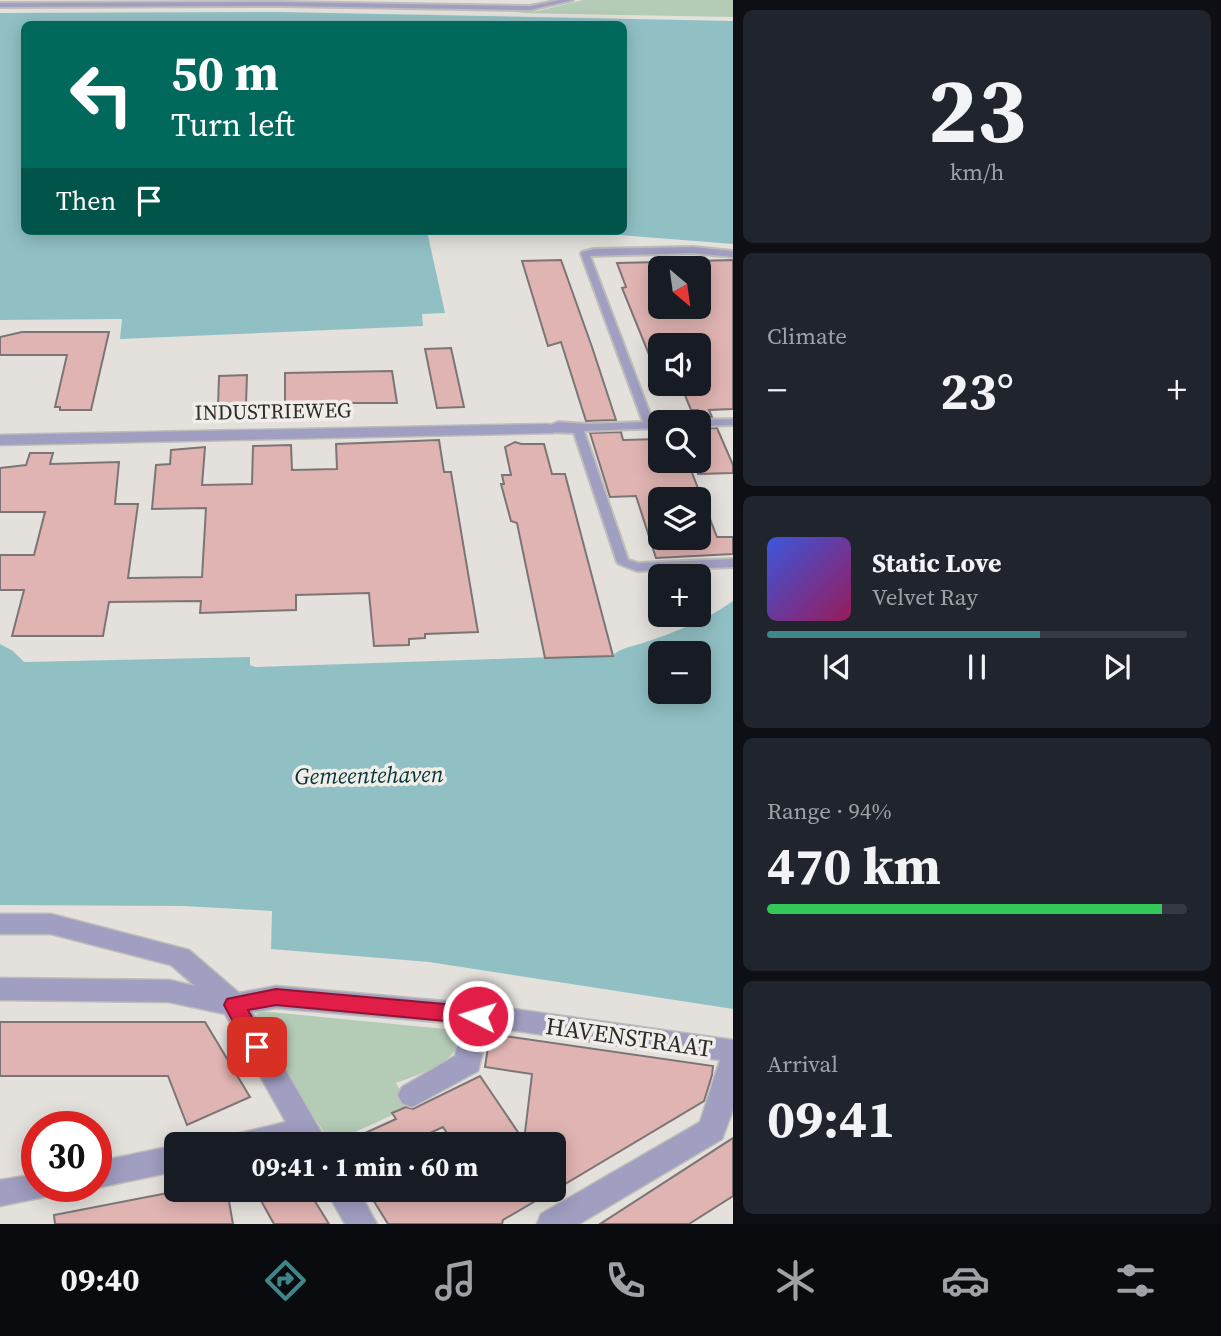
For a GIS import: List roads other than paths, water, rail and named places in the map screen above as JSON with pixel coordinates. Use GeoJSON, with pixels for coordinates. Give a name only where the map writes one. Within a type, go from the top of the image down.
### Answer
{"type":"FeatureCollection","features":[{"type":"Feature","properties":{"kind":"street","name":"INDUSTRIEWEG"},"geometry":{"type":"LineString","coordinates":[[0,440],[547,429]]}},
{"type":"Feature","properties":{"kind":"street"},"geometry":{"type":"LineString","coordinates":[[0,924],[51,924],[180,957],[234,1005],[305,1132]]}},
{"type":"Feature","properties":{"kind":"street","name":"HAVENSTRAAT"},"geometry":{"type":"LineString","coordinates":[[0,989],[169,990],[234,1005],[276,997],[478,1016],[733,1051]]}},
{"type":"Feature","properties":{"kind":"street"},"geometry":{"type":"LineString","coordinates":[[412,1095],[468,1063],[478,1016]]}},
{"type":"Feature","properties":{"kind":"street"},"geometry":{"type":"LineString","coordinates":[[552,1224],[712,1130],[733,1062]]}},
{"type":"Feature","properties":{"kind":"street"},"geometry":{"type":"LineString","coordinates":[[112,1172],[164,1161]]}},
{"type":"Feature","properties":{"kind":"street"},"geometry":{"type":"LineString","coordinates":[[0,1193],[21,1190]]}},
{"type":"Feature","properties":{"kind":"street"},"geometry":{"type":"LineString","coordinates":[[348,1202],[362,1224]]}},
{"type":"Feature","properties":{"kind":"lane"},"geometry":{"type":"LineString","coordinates":[[0,5],[281,4],[520,8],[570,0]]}},
{"type":"Feature","properties":{"kind":"lane"},"geometry":{"type":"LineString","coordinates":[[648,411],[584,256],[594,252],[693,250],[733,254]]}},
{"type":"Feature","properties":{"kind":"lane"},"geometry":{"type":"LineString","coordinates":[[711,423],[733,422]]}},
{"type":"Feature","properties":{"kind":"lane"},"geometry":{"type":"LineString","coordinates":[[547,429],[648,425]]}},
{"type":"Feature","properties":{"kind":"lane"},"geometry":{"type":"LineString","coordinates":[[583,429],[624,562],[637,567],[733,563]]}},
{"type":"Feature","properties":{"kind":"water"},"geometry":{"type":"Polygon","coordinates":[[[279,12],[733,21],[733,244],[619,235],[627,235],[627,21],[21,21],[21,235],[428,235],[445,313],[422,314],[423,326],[120,339],[122,319],[0,320],[0,13],[279,12]]]}},
{"type":"Feature","properties":{"kind":"water","name":"Gemeentehaven"},"geometry":{"type":"Polygon","coordinates":[[[733,601],[733,1009],[429,962],[271,949],[272,911],[183,906],[0,905],[0,644],[13,651],[24,662],[250,657],[250,665],[255,667],[613,655],[624,649],[685,627],[711,627],[712,614],[733,601]]]}}]}
